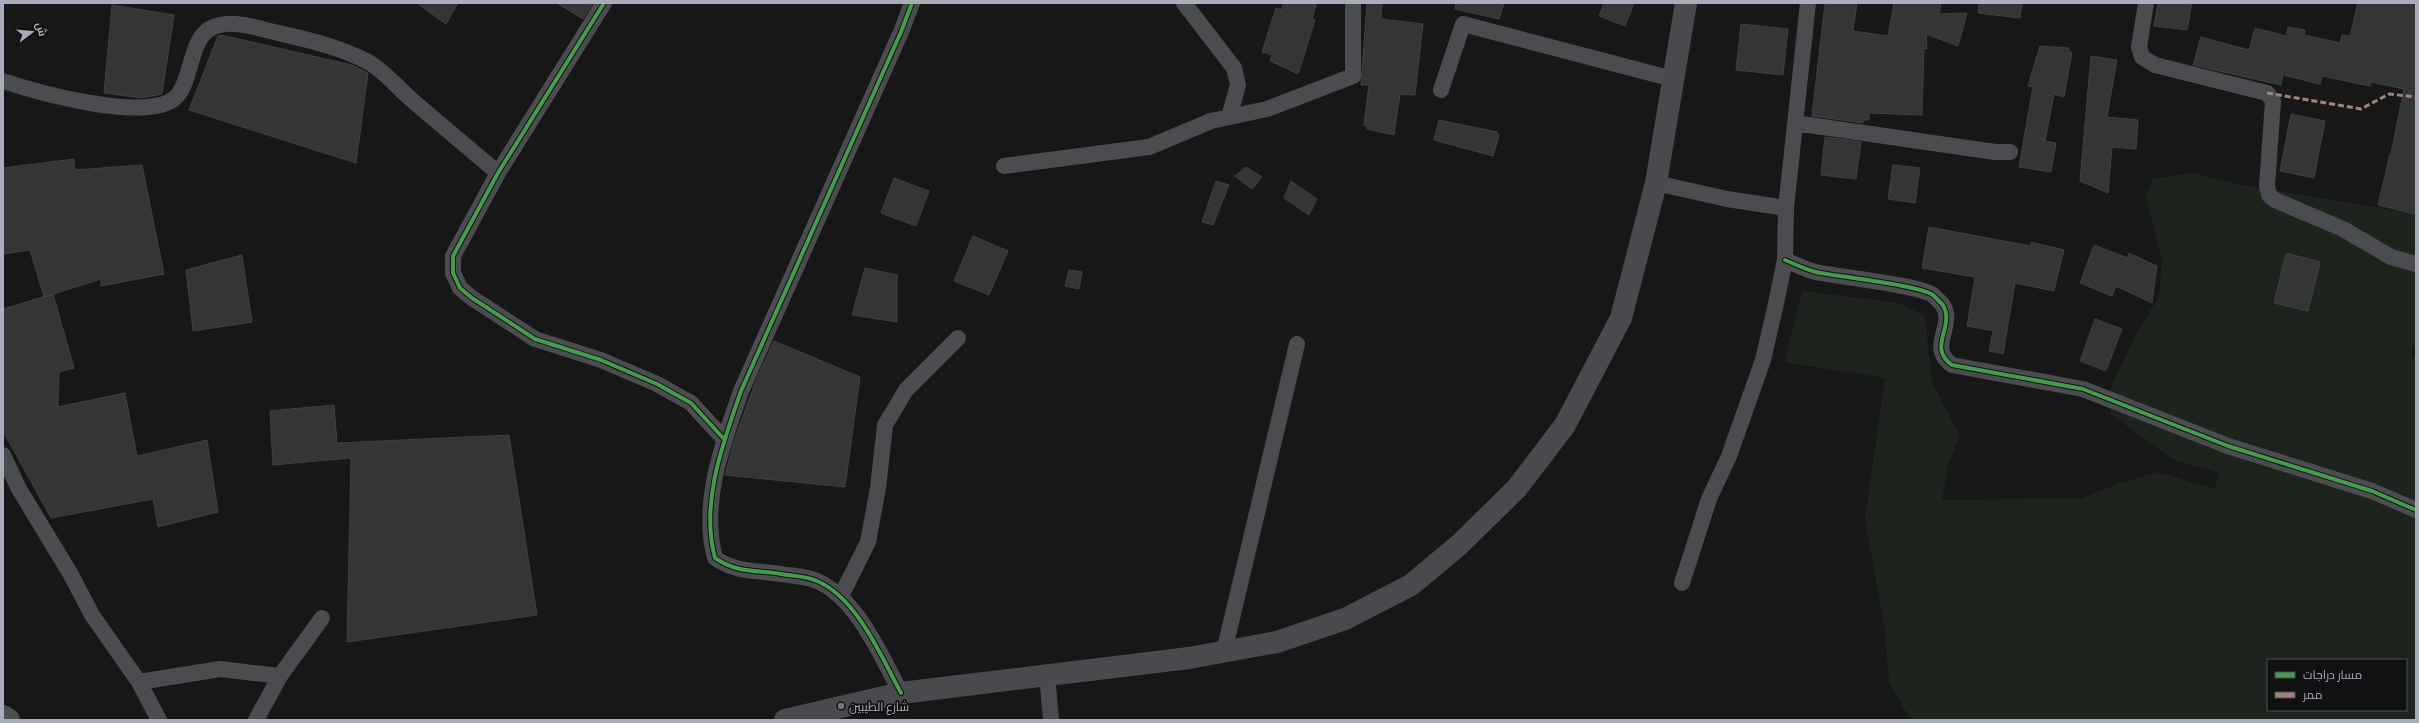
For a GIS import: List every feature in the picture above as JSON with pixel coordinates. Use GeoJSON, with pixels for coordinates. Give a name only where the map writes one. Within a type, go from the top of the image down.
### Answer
{"type":"FeatureCollection","features":[{"type":"Feature","properties":{"kind":"main road"},"geometry":{"type":"LineString","coordinates":[[785,720],[901,692],[1224,652],[1277,642],[1345,620],[1411,585],[1459,545],[1517,488],[1565,425],[1621,318],[1656,183],[1686,3]]}},
{"type":"Feature","properties":{"kind":"main road"},"geometry":{"type":"LineString","coordinates":[[3,716],[9,720]]}},
{"type":"Feature","properties":{"kind":"street"},"geometry":{"type":"LineString","coordinates":[[604,3],[498,173],[453,256],[453,273],[460,288],[472,298],[535,339],[601,360],[657,384],[691,403],[724,439]]}},
{"type":"Feature","properties":{"kind":"street"},"geometry":{"type":"LineString","coordinates":[[901,692],[863,627],[841,596],[816,580],[739,570],[715,558],[711,544],[710,523],[714,484],[724,439],[741,391],[901,32],[912,3]]}},
{"type":"Feature","properties":{"kind":"street"},"geometry":{"type":"LineString","coordinates":[[1184,3],[1234,68],[1238,85],[1229,117]]}},
{"type":"Feature","properties":{"kind":"street"},"geometry":{"type":"LineString","coordinates":[[1004,166],[1149,147],[1211,121],[1267,109],[1353,76],[1353,3]]}},
{"type":"Feature","properties":{"kind":"street"},"geometry":{"type":"LineString","coordinates":[[1682,583],[1709,499],[1729,456],[1763,360],[1785,260],[1786,208],[1808,3]]}},
{"type":"Feature","properties":{"kind":"street"},"geometry":{"type":"LineString","coordinates":[[2146,3],[2139,47],[2142,56],[2155,66],[2267,93],[2274,101],[2267,186],[2269,194],[2275,200],[2343,229],[2391,258],[2416,264]]}},
{"type":"Feature","properties":{"kind":"street"},"geometry":{"type":"LineString","coordinates":[[3,81],[48,95],[105,105],[145,107],[164,103],[176,97],[186,79],[190,60],[207,30],[224,23],[251,26],[333,46],[371,64],[498,173]]}},
{"type":"Feature","properties":{"kind":"street"},"geometry":{"type":"LineString","coordinates":[[1441,90],[1463,24],[1673,78]]}},
{"type":"Feature","properties":{"kind":"street"},"geometry":{"type":"LineString","coordinates":[[1795,123],[1995,152],[2010,152]]}},
{"type":"Feature","properties":{"kind":"street"},"geometry":{"type":"LineString","coordinates":[[1656,183],[1727,199],[1786,208]]}},
{"type":"Feature","properties":{"kind":"street"},"geometry":{"type":"LineString","coordinates":[[1785,260],[1814,272],[1914,289],[1933,295],[1943,306],[1946,318],[1940,348],[1944,360],[1952,366],[2083,389],[2228,446],[2372,491],[2416,510]]}},
{"type":"Feature","properties":{"kind":"street"},"geometry":{"type":"LineString","coordinates":[[841,596],[868,542],[878,488],[885,425],[906,390],[958,338]]}},
{"type":"Feature","properties":{"kind":"street"},"geometry":{"type":"LineString","coordinates":[[1224,652],[1297,344]]}},
{"type":"Feature","properties":{"kind":"street"},"geometry":{"type":"LineString","coordinates":[[3,455],[19,489],[70,573],[92,615],[139,682],[159,720]]}},
{"type":"Feature","properties":{"kind":"street"},"geometry":{"type":"LineString","coordinates":[[256,720],[280,676],[322,618]]}},
{"type":"Feature","properties":{"kind":"street"},"geometry":{"type":"LineString","coordinates":[[139,682],[220,669],[280,676]]}},
{"type":"Feature","properties":{"kind":"street"},"geometry":{"type":"LineString","coordinates":[[1047,675],[1051,720]]}},
{"type":"Feature","properties":{"kind":"shaded area"},"geometry":{"type":"Polygon","coordinates":[[[2193,173],[2237,184],[2416,214],[2416,339],[2411,354],[2416,356],[2416,720],[1920,720],[1909,717],[1889,683],[1885,630],[1865,519],[1885,378],[1785,362],[1802,291],[1899,303],[1925,316],[1932,382],[1960,436],[1948,464],[1942,500],[2082,498],[2120,483],[2158,472],[2215,489],[2219,473],[2172,459],[2111,414],[2111,387],[2136,334],[2159,296],[2162,260],[2146,197],[2152,179],[2193,173]]]}},
{"type":"Feature","properties":{"kind":"building"},"geometry":{"type":"Polygon","coordinates":[[[417,3],[458,3],[446,24],[417,3]]]}},
{"type":"Feature","properties":{"kind":"building"},"geometry":{"type":"Polygon","coordinates":[[[557,3],[593,3],[583,19],[557,3]]]}},
{"type":"Feature","properties":{"kind":"building"},"geometry":{"type":"Polygon","coordinates":[[[1283,3],[1317,3],[1312,19],[1315,20],[1298,74],[1270,61],[1272,55],[1262,52],[1276,8],[1282,10],[1283,3]]]}},
{"type":"Feature","properties":{"kind":"building"},"geometry":{"type":"Polygon","coordinates":[[[1367,3],[1382,3],[1381,19],[1423,24],[1415,95],[1400,94],[1394,135],[1367,129],[1367,126],[1364,125],[1369,85],[1361,85],[1367,3]]]}},
{"type":"Feature","properties":{"kind":"building"},"geometry":{"type":"Polygon","coordinates":[[[1456,3],[1504,3],[1499,19],[1455,9],[1456,3]]]}},
{"type":"Feature","properties":{"kind":"building"},"geometry":{"type":"Polygon","coordinates":[[[1604,3],[1634,3],[1625,26],[1599,16],[1604,3]]]}},
{"type":"Feature","properties":{"kind":"building"},"geometry":{"type":"Polygon","coordinates":[[[1825,3],[1857,3],[1853,31],[1888,36],[1894,3],[1941,3],[1939,14],[1967,13],[1958,46],[1926,34],[1927,49],[1924,48],[1922,115],[1869,113],[1869,120],[1863,120],[1863,123],[1812,116],[1825,3]]]}},
{"type":"Feature","properties":{"kind":"building"},"geometry":{"type":"Polygon","coordinates":[[[1979,3],[2022,3],[2020,18],[1978,13],[1979,3]]]}},
{"type":"Feature","properties":{"kind":"building"},"geometry":{"type":"Polygon","coordinates":[[[2158,3],[2192,3],[2187,30],[2154,26],[2158,3]]]}},
{"type":"Feature","properties":{"kind":"building"},"geometry":{"type":"Polygon","coordinates":[[[2358,3],[2416,3],[2416,214],[2378,205],[2391,154],[2404,89],[2371,82],[2370,86],[2322,76],[2320,84],[2283,75],[2281,85],[2193,65],[2201,37],[2249,50],[2255,28],[2286,36],[2288,27],[2305,30],[2304,35],[2340,43],[2342,35],[2350,36],[2358,3]]]}},
{"type":"Feature","properties":{"kind":"building"},"geometry":{"type":"Polygon","coordinates":[[[112,5],[174,15],[162,94],[142,98],[104,93],[112,5]]]}},
{"type":"Feature","properties":{"kind":"building"},"geometry":{"type":"Polygon","coordinates":[[[1741,24],[1788,29],[1783,75],[1736,70],[1741,24]]]}},
{"type":"Feature","properties":{"kind":"building"},"geometry":{"type":"Polygon","coordinates":[[[221,35],[352,65],[368,73],[356,163],[189,110],[218,36],[221,35]]]}},
{"type":"Feature","properties":{"kind":"building"},"geometry":{"type":"Polygon","coordinates":[[[2040,46],[2069,48],[2069,52],[2072,52],[2064,97],[2054,94],[2045,141],[2056,143],[2051,172],[2019,167],[2033,87],[2028,86],[2040,46]]]}},
{"type":"Feature","properties":{"kind":"building"},"geometry":{"type":"Polygon","coordinates":[[[2091,56],[2117,60],[2107,117],[2138,120],[2136,149],[2112,147],[2108,193],[2080,181],[2091,56]]]}},
{"type":"Feature","properties":{"kind":"building"},"geometry":{"type":"Polygon","coordinates":[[[2291,114],[2325,121],[2314,178],[2280,171],[2291,114]]]}},
{"type":"Feature","properties":{"kind":"building"},"geometry":{"type":"Polygon","coordinates":[[[1439,120],[1497,132],[1499,136],[1493,156],[1434,140],[1439,120]]]}},
{"type":"Feature","properties":{"kind":"building"},"geometry":{"type":"Polygon","coordinates":[[[1825,137],[1861,142],[1856,179],[1821,175],[1825,137]]]}},
{"type":"Feature","properties":{"kind":"building"},"geometry":{"type":"Polygon","coordinates":[[[74,159],[75,170],[142,165],[164,274],[101,286],[101,279],[44,297],[30,250],[3,254],[3,168],[74,159]]]}},
{"type":"Feature","properties":{"kind":"building"},"geometry":{"type":"Polygon","coordinates":[[[1893,165],[1920,168],[1915,203],[1888,199],[1893,165]]]}},
{"type":"Feature","properties":{"kind":"building"},"geometry":{"type":"Polygon","coordinates":[[[1246,167],[1262,177],[1252,189],[1235,176],[1246,167]]]}},
{"type":"Feature","properties":{"kind":"building"},"geometry":{"type":"Polygon","coordinates":[[[894,178],[929,191],[916,226],[881,213],[894,178]]]}},
{"type":"Feature","properties":{"kind":"building"},"geometry":{"type":"Polygon","coordinates":[[[1216,181],[1229,185],[1213,225],[1202,222],[1216,181]]]}},
{"type":"Feature","properties":{"kind":"building"},"geometry":{"type":"Polygon","coordinates":[[[1291,181],[1317,199],[1309,215],[1284,198],[1291,181]]]}},
{"type":"Feature","properties":{"kind":"building"},"geometry":{"type":"Polygon","coordinates":[[[1929,227],[2031,246],[2031,242],[2064,250],[2054,291],[2015,283],[2003,354],[1989,351],[1993,331],[1967,326],[1975,277],[1922,268],[1929,227]]]}},
{"type":"Feature","properties":{"kind":"building"},"geometry":{"type":"Polygon","coordinates":[[[973,236],[1008,251],[989,295],[954,281],[973,236]]]}},
{"type":"Feature","properties":{"kind":"building"},"geometry":{"type":"Polygon","coordinates":[[[2094,245],[2128,258],[2129,253],[2157,266],[2152,303],[2116,286],[2112,296],[2080,283],[2094,245]]]}},
{"type":"Feature","properties":{"kind":"building"},"geometry":{"type":"Polygon","coordinates":[[[2286,253],[2320,262],[2308,311],[2274,303],[2286,253]]]}},
{"type":"Feature","properties":{"kind":"building"},"geometry":{"type":"Polygon","coordinates":[[[242,255],[252,322],[193,331],[186,270],[242,255]]]}},
{"type":"Feature","properties":{"kind":"building"},"geometry":{"type":"Polygon","coordinates":[[[865,268],[897,275],[897,322],[852,315],[865,268]]]}},
{"type":"Feature","properties":{"kind":"building"},"geometry":{"type":"Polygon","coordinates":[[[1069,270],[1082,272],[1079,289],[1065,286],[1069,270]]]}},
{"type":"Feature","properties":{"kind":"building"},"geometry":{"type":"Polygon","coordinates":[[[53,294],[74,368],[59,372],[58,407],[125,393],[137,456],[207,440],[218,512],[158,527],[153,499],[51,518],[3,431],[3,309],[53,294]]]}},
{"type":"Feature","properties":{"kind":"building"},"geometry":{"type":"Polygon","coordinates":[[[2095,319],[2122,329],[2106,371],[2080,361],[2095,319]]]}},
{"type":"Feature","properties":{"kind":"building"},"geometry":{"type":"Polygon","coordinates":[[[774,341],[860,377],[845,487],[725,475],[734,441],[756,380],[774,341]]]}},
{"type":"Feature","properties":{"kind":"building"},"geometry":{"type":"Polygon","coordinates":[[[334,405],[337,443],[509,435],[537,615],[347,642],[351,458],[273,465],[270,411],[334,405]]]}},
{"type":"Feature","properties":{"kind":"marked path"},"geometry":{"type":"LineString","coordinates":[[2267,93],[2361,109],[2389,94],[2416,97]]}},
{"type":"Feature","properties":{"kind":"cycle path"},"geometry":{"type":"LineString","coordinates":[[604,3],[498,173],[453,256],[453,273],[460,288],[472,298],[535,339],[601,360],[657,384],[691,403],[724,439]]}},
{"type":"Feature","properties":{"kind":"cycle path"},"geometry":{"type":"LineString","coordinates":[[901,693],[876,646],[856,614],[844,600],[831,589],[813,579],[739,569],[723,563],[715,558],[711,537],[710,516],[712,495],[721,452],[741,391],[901,32],[912,3]]}},
{"type":"Feature","properties":{"kind":"cycle path"},"geometry":{"type":"LineString","coordinates":[[1785,260],[1816,272],[1912,288],[1925,291],[1933,295],[1942,304],[1946,312],[1945,328],[1941,343],[1945,358],[1952,365],[2083,389],[2228,446],[2372,491],[2416,510]]}},
{"type":"Feature","properties":{"kind":"place","name":"شارع الطيبين"},"geometry":{"type":"Point","coordinates":[841,706]}}]}
